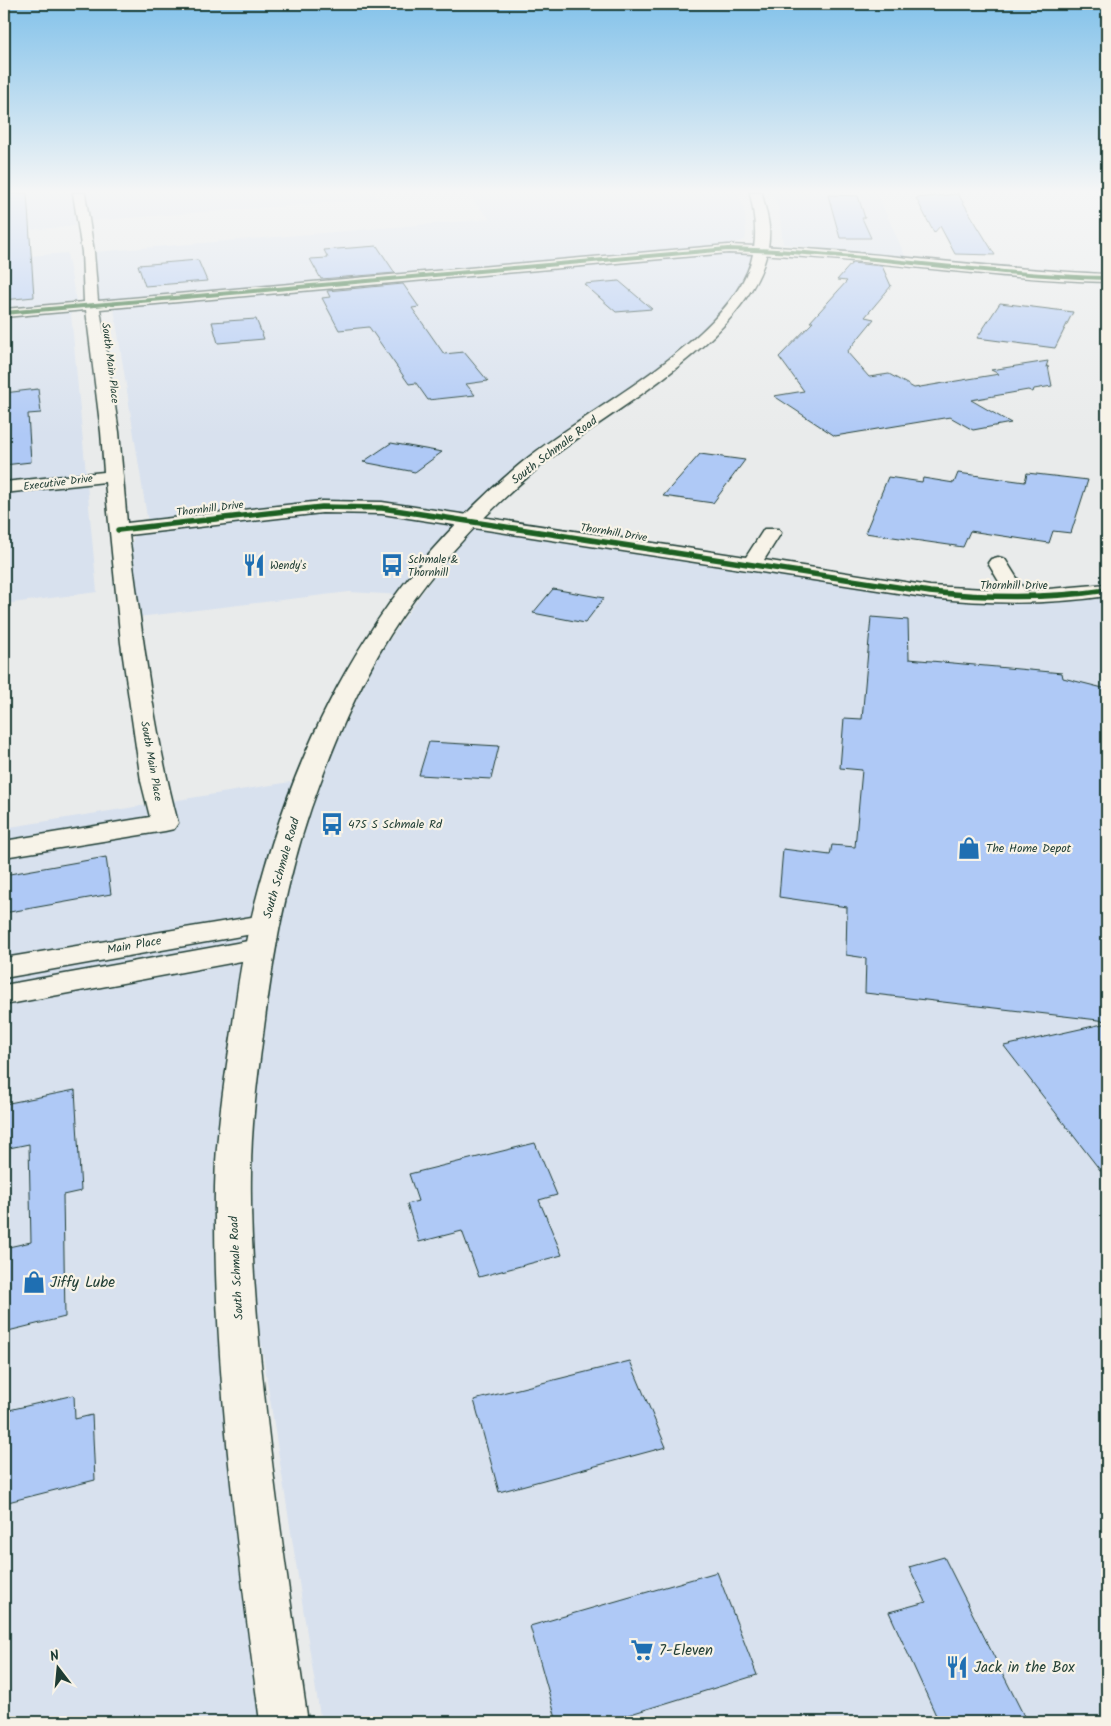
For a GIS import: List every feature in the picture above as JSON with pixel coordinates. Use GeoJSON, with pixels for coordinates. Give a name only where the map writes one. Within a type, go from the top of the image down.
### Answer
{"type":"FeatureCollection","features":[{"type":"Feature","properties":{"kind":"street","name":"South Main Place"},"geometry":{"type":"LineString","coordinates":[[4,849],[165,823],[154,781],[132,643],[118,530],[110,432],[89,294],[89,274]]}},
{"type":"Feature","properties":{"kind":"street"},"geometry":{"type":"LineString","coordinates":[[4,313],[449,274]]}},
{"type":"Feature","properties":{"kind":"street","name":"South Schmale Road"},"geometry":{"type":"LineString","coordinates":[[284,1722],[248,1448],[234,1237],[234,1151],[242,1076],[262,936],[279,868],[312,770],[347,692],[364,660],[414,585],[471,520],[536,460],[666,368],[713,328],[750,279],[752,274]]}},
{"type":"Feature","properties":{"kind":"street"},"geometry":{"type":"LineString","coordinates":[[1021,274],[1107,278]]}},
{"type":"Feature","properties":{"kind":"street","name":"Executive Drive"},"geometry":{"type":"LineString","coordinates":[[4,488],[113,476]]}},
{"type":"Feature","properties":{"kind":"street","name":"Thornhill Drive"},"geometry":{"type":"LineString","coordinates":[[118,530],[322,507],[382,508],[471,520],[930,592],[1019,597],[1063,596],[1107,590]]}},
{"type":"Feature","properties":{"kind":"street"},"geometry":{"type":"LineString","coordinates":[[751,565],[771,533]]}},
{"type":"Feature","properties":{"kind":"street"},"geometry":{"type":"LineString","coordinates":[[998,563],[1019,597]]}},
{"type":"Feature","properties":{"kind":"street","name":"Main Place"},"geometry":{"type":"LineString","coordinates":[[4,968],[262,936]]}},
{"type":"Feature","properties":{"kind":"street","name":"Main Place"},"geometry":{"type":"LineString","coordinates":[[4,995],[262,936]]}},
{"type":"Feature","properties":{"kind":"shaded area"},"geometry":{"type":"Polygon","coordinates":[[[4,274],[71,274],[76,301],[4,307],[4,274]]]}},
{"type":"Feature","properties":{"kind":"shaded area"},"geometry":{"type":"Polygon","coordinates":[[[97,274],[423,274],[99,304],[97,274]]]}},
{"type":"Feature","properties":{"kind":"shaded area"},"geometry":{"type":"Polygon","coordinates":[[[501,274],[750,274],[714,327],[464,518],[362,505],[148,523],[114,309],[501,274]]]}},
{"type":"Feature","properties":{"kind":"shaded area"},"geometry":{"type":"Polygon","coordinates":[[[71,313],[97,592],[4,604],[4,319],[71,313]]]}},
{"type":"Feature","properties":{"kind":"shaded area"},"geometry":{"type":"Polygon","coordinates":[[[365,510],[458,523],[403,595],[349,592],[138,617],[131,548],[135,531],[303,511],[365,510]]]}},
{"type":"Feature","properties":{"kind":"shaded area"},"geometry":{"type":"Polygon","coordinates":[[[470,524],[848,583],[1094,596],[1107,594],[1107,1722],[321,1722],[251,1279],[254,1097],[276,929],[323,772],[376,659],[470,524]]]}},
{"type":"Feature","properties":{"kind":"shaded area"},"geometry":{"type":"Polygon","coordinates":[[[303,780],[250,939],[247,1532],[266,1722],[4,1722],[4,828],[303,780]]]}},
{"type":"Feature","properties":{"kind":"building"},"geometry":{"type":"Polygon","coordinates":[[[4,274],[32,274],[34,297],[4,300],[4,274]]]}},
{"type":"Feature","properties":{"kind":"building"},"geometry":{"type":"Polygon","coordinates":[[[141,274],[204,274],[207,281],[145,286],[141,274]]]}},
{"type":"Feature","properties":{"kind":"building"},"geometry":{"type":"Polygon","coordinates":[[[318,274],[388,274],[321,279],[318,274]]]}},
{"type":"Feature","properties":{"kind":"building"},"geometry":{"type":"Polygon","coordinates":[[[843,274],[885,274],[891,286],[865,317],[874,319],[847,352],[869,377],[889,374],[914,388],[999,374],[991,370],[1048,361],[1046,367],[1048,366],[1052,386],[1034,389],[1033,392],[1028,390],[971,400],[1011,423],[973,430],[950,417],[835,436],[774,396],[804,391],[779,357],[813,322],[810,322],[847,281],[837,280],[843,274]]]}},
{"type":"Feature","properties":{"kind":"building"},"geometry":{"type":"Polygon","coordinates":[[[619,281],[652,309],[616,312],[584,284],[619,281]]]}},
{"type":"Feature","properties":{"kind":"building"},"geometry":{"type":"Polygon","coordinates":[[[403,284],[419,307],[412,308],[444,354],[464,352],[488,381],[466,384],[475,395],[428,400],[416,383],[409,384],[369,327],[339,330],[322,298],[330,297],[327,291],[403,284]]]}},
{"type":"Feature","properties":{"kind":"building"},"geometry":{"type":"Polygon","coordinates":[[[1000,303],[1073,312],[1055,348],[977,338],[1000,303]]]}},
{"type":"Feature","properties":{"kind":"building"},"geometry":{"type":"Polygon","coordinates":[[[256,319],[264,339],[218,343],[212,322],[256,319]]]}},
{"type":"Feature","properties":{"kind":"building"},"geometry":{"type":"Polygon","coordinates":[[[38,389],[41,413],[28,414],[31,462],[4,465],[4,393],[38,389]]]}},
{"type":"Feature","properties":{"kind":"building"},"geometry":{"type":"Polygon","coordinates":[[[391,443],[442,452],[415,472],[363,462],[391,443]]]}},
{"type":"Feature","properties":{"kind":"building"},"geometry":{"type":"Polygon","coordinates":[[[700,454],[745,460],[713,503],[663,496],[700,454]]]}},
{"type":"Feature","properties":{"kind":"building"},"geometry":{"type":"Polygon","coordinates":[[[958,473],[1025,482],[1027,473],[1088,480],[1071,533],[1053,531],[1049,543],[970,531],[963,547],[865,533],[888,477],[922,482],[923,478],[954,483],[958,473]]]}},
{"type":"Feature","properties":{"kind":"building"},"geometry":{"type":"Polygon","coordinates":[[[553,589],[604,598],[585,623],[533,613],[553,589]]]}},
{"type":"Feature","properties":{"kind":"building","name":"The Home Depot"},"geometry":{"type":"Polygon","coordinates":[[[871,617],[908,620],[909,659],[1062,673],[1063,678],[1107,689],[1107,1021],[865,993],[866,958],[846,955],[847,907],[779,897],[783,849],[830,855],[832,845],[855,847],[862,770],[840,768],[844,718],[862,719],[871,617]]]}},
{"type":"Feature","properties":{"kind":"building"},"geometry":{"type":"Polygon","coordinates":[[[429,742],[499,746],[491,779],[419,775],[429,742]]]}},
{"type":"Feature","properties":{"kind":"building"},"geometry":{"type":"Polygon","coordinates":[[[106,857],[111,894],[4,913],[4,875],[106,857]]]}},
{"type":"Feature","properties":{"kind":"building"},"geometry":{"type":"Polygon","coordinates":[[[1107,1023],[1107,1179],[1004,1046],[1107,1023]]]}},
{"type":"Feature","properties":{"kind":"building"},"geometry":{"type":"Polygon","coordinates":[[[75,1090],[81,1191],[63,1195],[65,1317],[4,1332],[4,1248],[31,1242],[29,1144],[4,1149],[4,1104],[75,1090]]]}},
{"type":"Feature","properties":{"kind":"building"},"geometry":{"type":"Polygon","coordinates":[[[535,1143],[557,1195],[539,1200],[562,1255],[479,1277],[462,1231],[419,1242],[407,1204],[418,1201],[409,1174],[535,1143]]]}},
{"type":"Feature","properties":{"kind":"building"},"geometry":{"type":"Polygon","coordinates":[[[630,1361],[666,1447],[499,1492],[474,1400],[630,1361]]]}},
{"type":"Feature","properties":{"kind":"building"},"geometry":{"type":"Polygon","coordinates":[[[74,1395],[75,1419],[92,1415],[95,1480],[4,1503],[4,1438],[9,1437],[9,1410],[74,1395]]]}},
{"type":"Feature","properties":{"kind":"building","name":"Jack in the Box"},"geometry":{"type":"Polygon","coordinates":[[[944,1557],[1027,1722],[939,1722],[889,1612],[926,1602],[909,1567],[944,1557]]]}},
{"type":"Feature","properties":{"kind":"building","name":"7-Eleven"},"geometry":{"type":"Polygon","coordinates":[[[717,1572],[757,1675],[605,1722],[557,1722],[530,1626],[717,1572]]]}},
{"type":"Feature","properties":{"kind":"cycle path"},"geometry":{"type":"LineString","coordinates":[[4,313],[450,274]]}},
{"type":"Feature","properties":{"kind":"cycle path"},"geometry":{"type":"LineString","coordinates":[[1018,274],[1107,278]]}},
{"type":"Feature","properties":{"kind":"cycle path"},"geometry":{"type":"LineString","coordinates":[[118,530],[322,507],[382,508],[471,520],[930,592],[974,596],[1041,597],[1107,590]]}},
{"type":"Feature","properties":{"kind":"place","name":"Wendy's"},"geometry":{"type":"Point","coordinates":[254,565]}},
{"type":"Feature","properties":{"kind":"place","name":"Schmale & Thornhill"},"geometry":{"type":"Point","coordinates":[392,565]}},
{"type":"Feature","properties":{"kind":"place","name":"475 S Schmale Rd"},"geometry":{"type":"Point","coordinates":[332,824]}},
{"type":"Feature","properties":{"kind":"place","name":"The Home Depot"},"geometry":{"type":"Point","coordinates":[969,848]}},
{"type":"Feature","properties":{"kind":"place","name":"Jiffy Lube"},"geometry":{"type":"Point","coordinates":[34,1282]}},
{"type":"Feature","properties":{"kind":"place","name":"7-Eleven"},"geometry":{"type":"Point","coordinates":[642,1650]}},
{"type":"Feature","properties":{"kind":"place","name":"Jack in the Box"},"geometry":{"type":"Point","coordinates":[957,1667]}}]}
